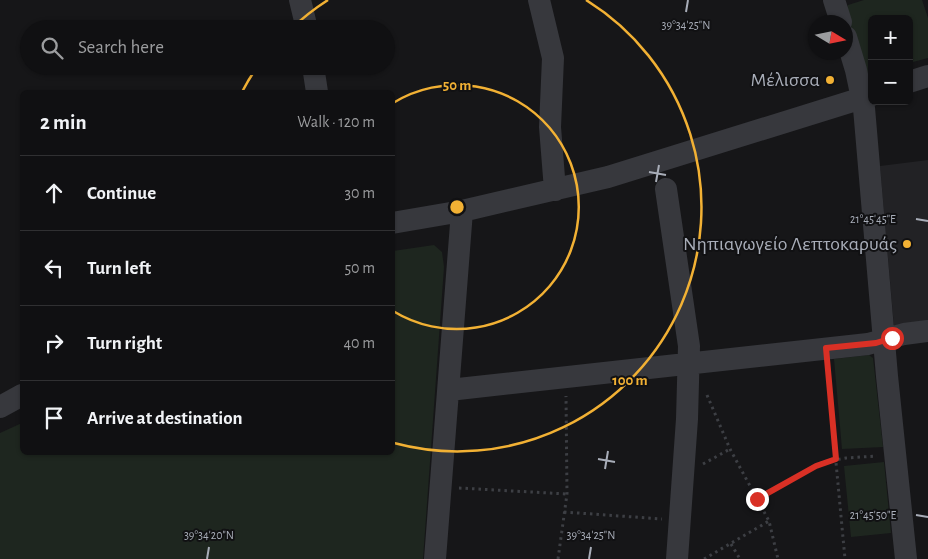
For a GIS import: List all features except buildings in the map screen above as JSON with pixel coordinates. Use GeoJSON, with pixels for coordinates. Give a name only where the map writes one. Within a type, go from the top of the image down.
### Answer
{"type":"FeatureCollection","features":[{"type":"Feature","properties":{"kind":"street"},"geometry":{"type":"LineString","coordinates":[[300,0],[304,20]]}},
{"type":"Feature","properties":{"kind":"street"},"geometry":{"type":"LineString","coordinates":[[539,0],[553,58],[550,127],[555,190]]}},
{"type":"Feature","properties":{"kind":"street"},"geometry":{"type":"LineString","coordinates":[[834,0],[839,15]]}},
{"type":"Feature","properties":{"kind":"street"},"geometry":{"type":"LineString","coordinates":[[853,57],[867,96],[885,340],[906,559]]}},
{"type":"Feature","properties":{"kind":"street"},"geometry":{"type":"LineString","coordinates":[[314,75],[316,90]]}},
{"type":"Feature","properties":{"kind":"street"},"geometry":{"type":"LineString","coordinates":[[913,81],[928,76]]}},
{"type":"Feature","properties":{"kind":"street"},"geometry":{"type":"LineString","coordinates":[[395,222],[462,212],[555,190],[650,164],[867,96]]}},
{"type":"Feature","properties":{"kind":"street"},"geometry":{"type":"LineString","coordinates":[[666,189],[680,276],[689,364],[677,559]]}},
{"type":"Feature","properties":{"kind":"street"},"geometry":{"type":"LineString","coordinates":[[435,559],[462,212]]}},
{"type":"Feature","properties":{"kind":"street"},"geometry":{"type":"LineString","coordinates":[[395,216],[432,216]]}},
{"type":"Feature","properties":{"kind":"street"},"geometry":{"type":"LineString","coordinates":[[449,390],[826,348],[885,340],[904,334],[928,331]]}},
{"type":"Feature","properties":{"kind":"street"},"geometry":{"type":"LineString","coordinates":[[0,407],[20,396]]}},
{"type":"Feature","properties":{"kind":"path"},"geometry":{"type":"LineString","coordinates":[[826,348],[845,559]]}},
{"type":"Feature","properties":{"kind":"path"},"geometry":{"type":"LineString","coordinates":[[558,559],[567,494],[566,378]]}},
{"type":"Feature","properties":{"kind":"path"},"geometry":{"type":"LineString","coordinates":[[706,393],[730,448],[769,521],[778,559]]}},
{"type":"Feature","properties":{"kind":"path"},"geometry":{"type":"LineString","coordinates":[[683,476],[730,448]]}},
{"type":"Feature","properties":{"kind":"path"},"geometry":{"type":"LineString","coordinates":[[757,499],[816,466],[836,459],[895,455]]}},
{"type":"Feature","properties":{"kind":"path"},"geometry":{"type":"LineString","coordinates":[[441,487],[567,494]]}},
{"type":"Feature","properties":{"kind":"path"},"geometry":{"type":"LineString","coordinates":[[564,512],[680,521]]}},
{"type":"Feature","properties":{"kind":"path"},"geometry":{"type":"LineString","coordinates":[[704,559],[769,521]]}},
{"type":"Feature","properties":{"kind":"path"},"geometry":{"type":"LineString","coordinates":[[731,544],[740,559]]}},
{"type":"Feature","properties":{"kind":"shaded area"},"geometry":{"type":"Polygon","coordinates":[[[864,0],[922,0],[928,18],[928,58],[913,62],[913,15],[868,15],[868,73],[865,72],[853,33],[853,15],[847,15],[846,11],[848,5],[864,0]]]}},
{"type":"Feature","properties":{"kind":"shaded area","name":"Νηπιαγωγείο Λεπτοκαρυάς"},"geometry":{"type":"Polygon","coordinates":[[[928,160],[928,322],[894,327],[880,166],[928,160]]]}},
{"type":"Feature","properties":{"kind":"shaded area"},"geometry":{"type":"Polygon","coordinates":[[[434,245],[442,252],[444,267],[423,559],[0,559],[0,433],[20,424],[20,455],[395,455],[395,251],[434,245]]]}},
{"type":"Feature","properties":{"kind":"shaded area"},"geometry":{"type":"Polygon","coordinates":[[[869,355],[873,358],[883,447],[842,449],[834,359],[869,355]]]}},
{"type":"Feature","properties":{"kind":"shaded area"},"geometry":{"type":"Polygon","coordinates":[[[884,462],[891,533],[851,537],[844,466],[884,462]]]}},
{"type":"Feature","properties":{"kind":"place","name":"Μέλισσα"},"geometry":{"type":"Point","coordinates":[830,80]}},
{"type":"Feature","properties":{"kind":"place","name":"Νηπιαγωγείο Λεπτοκαρυάς"},"geometry":{"type":"Point","coordinates":[907,244]}},
{"type":"Feature","properties":{"kind":"route"},"geometry":{"type":"LineString","coordinates":[[757,499],[823,462],[836,459],[826,348],[876,343],[892,338]]}}]}
